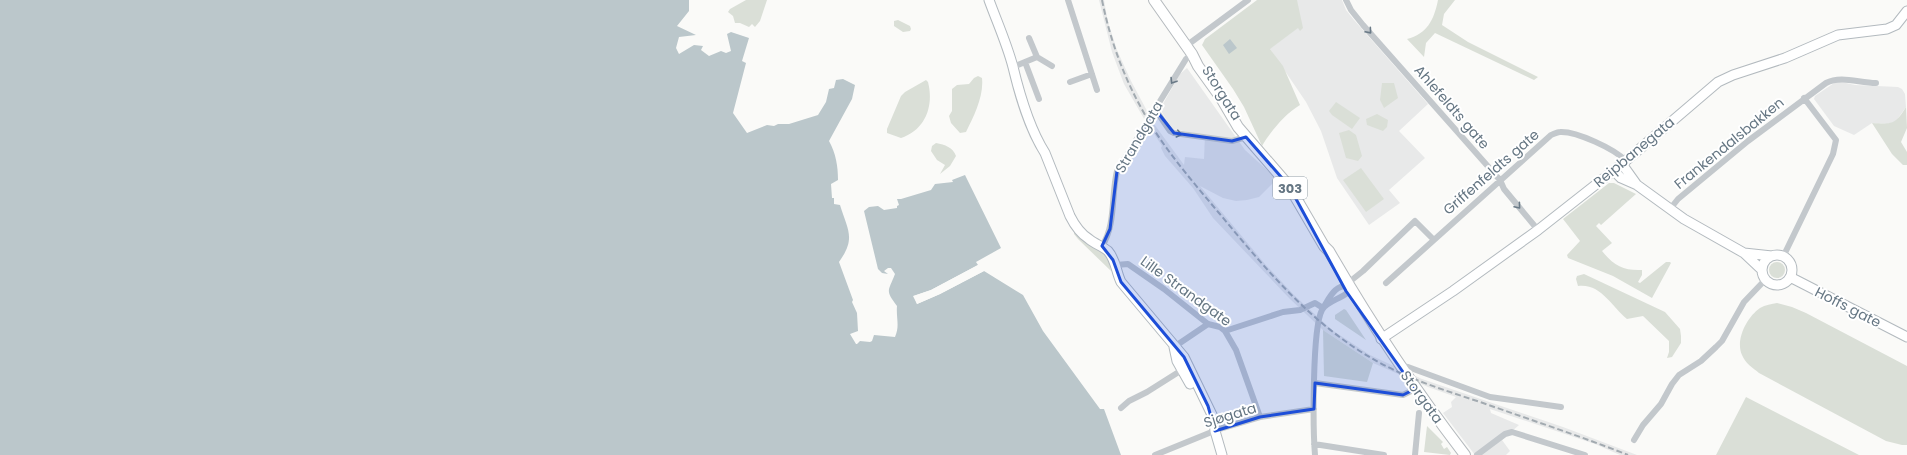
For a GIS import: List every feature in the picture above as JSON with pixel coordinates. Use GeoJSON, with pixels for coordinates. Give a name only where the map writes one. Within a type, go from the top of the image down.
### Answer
{"type":"FeatureCollection","features":[{"type":"Feature","properties":{"kind":"main road"},"geometry":{"type":"LineString","coordinates":[[989,0],[1013,67],[1021,81],[1045,143],[1046,153],[1064,203],[1073,222],[1088,239],[1102,246],[1109,252],[1116,265],[1121,282],[1174,347],[1179,351],[1185,368],[1214,419],[1215,431],[1222,455]]}},
{"type":"Feature","properties":{"kind":"main road","name":"Storgata"},"geometry":{"type":"LineString","coordinates":[[1154,0],[1189,50],[1203,63],[1230,101],[1244,128],[1246,137],[1258,153],[1289,186],[1324,246],[1329,251],[1347,287],[1374,332],[1381,339],[1415,389],[1465,455]]}},
{"type":"Feature","properties":{"kind":"main road","name":"Reipbanegata"},"geometry":{"type":"LineString","coordinates":[[1381,339],[1502,258],[1624,162],[1718,82],[1733,75],[1785,58],[1838,35],[1887,29],[1896,25],[1907,11]]}},
{"type":"Feature","properties":{"kind":"main road"},"geometry":{"type":"LineString","coordinates":[[1624,162],[1637,185]]}},
{"type":"Feature","properties":{"kind":"main road"},"geometry":{"type":"LineString","coordinates":[[1614,170],[1621,178],[1637,185],[1703,231],[1744,253],[1762,270],[1766,280],[1776,285],[1786,282],[1790,277],[1791,266],[1783,257],[1744,253]]}},
{"type":"Feature","properties":{"kind":"main road"},"geometry":{"type":"LineString","coordinates":[[1762,270],[1767,259],[1772,256]]}},
{"type":"Feature","properties":{"kind":"main road","name":"Hoffs gate"},"geometry":{"type":"LineString","coordinates":[[1790,277],[1907,337]]}},
{"type":"Feature","properties":{"kind":"street"},"geometry":{"type":"LineString","coordinates":[[1068,0],[1097,90]]}},
{"type":"Feature","properties":{"kind":"street","name":"Strandgata"},"geometry":{"type":"LineString","coordinates":[[1102,246],[1110,229],[1115,181],[1118,171],[1186,59],[1189,50],[1248,0]]}},
{"type":"Feature","properties":{"kind":"street","name":"Ahlefeldts gate"},"geometry":{"type":"LineString","coordinates":[[1346,0],[1351,10],[1500,180],[1504,189],[1538,230]]}},
{"type":"Feature","properties":{"kind":"street"},"geometry":{"type":"LineString","coordinates":[[1029,38],[1037,57],[1052,66]]}},
{"type":"Feature","properties":{"kind":"street"},"geometry":{"type":"LineString","coordinates":[[1013,67],[1037,57]]}},
{"type":"Feature","properties":{"kind":"street"},"geometry":{"type":"LineString","coordinates":[[1024,62],[1039,99]]}},
{"type":"Feature","properties":{"kind":"street"},"geometry":{"type":"LineString","coordinates":[[1070,82],[1092,74]]}},
{"type":"Feature","properties":{"kind":"street","name":"Frankendalsbakken"},"geometry":{"type":"LineString","coordinates":[[1670,209],[1678,199],[1748,141],[1804,98],[1832,79],[1876,83]]}},
{"type":"Feature","properties":{"kind":"street","name":"Frankendalsbakken"},"geometry":{"type":"LineString","coordinates":[[1783,257],[1833,154],[1836,140],[1804,98]]}},
{"type":"Feature","properties":{"kind":"street"},"geometry":{"type":"LineString","coordinates":[[1155,110],[1174,133],[1213,140],[1232,141],[1246,137]]}},
{"type":"Feature","properties":{"kind":"street","name":"Griffenfeldts gate"},"geometry":{"type":"LineString","coordinates":[[1386,282],[1551,135],[1558,132],[1581,137],[1617,152],[1624,162]]}},
{"type":"Feature","properties":{"kind":"street"},"geometry":{"type":"LineString","coordinates":[[1323,308],[1347,287],[1414,221],[1433,239]]}},
{"type":"Feature","properties":{"kind":"street","name":"Lille Strandgate"},"geometry":{"type":"LineString","coordinates":[[1116,265],[1128,264],[1164,289],[1208,324],[1220,326],[1225,331],[1236,350],[1260,418]]}},
{"type":"Feature","properties":{"kind":"street"},"geometry":{"type":"LineString","coordinates":[[1634,440],[1643,425],[1661,404],[1679,374],[1701,361],[1722,341],[1744,302],[1766,280]]}},
{"type":"Feature","properties":{"kind":"street"},"geometry":{"type":"LineString","coordinates":[[1314,455],[1314,409],[1319,317],[1334,290],[1347,287]]}},
{"type":"Feature","properties":{"kind":"street"},"geometry":{"type":"LineString","coordinates":[[1225,331],[1283,312],[1300,310],[1315,303],[1323,308]]}},
{"type":"Feature","properties":{"kind":"street"},"geometry":{"type":"LineString","coordinates":[[1174,347],[1208,324]]}},
{"type":"Feature","properties":{"kind":"street"},"geometry":{"type":"LineString","coordinates":[[1400,366],[1408,367],[1490,397],[1561,408]]}},
{"type":"Feature","properties":{"kind":"street"},"geometry":{"type":"LineString","coordinates":[[1121,408],[1129,400],[1147,392],[1185,368]]}},
{"type":"Feature","properties":{"kind":"street"},"geometry":{"type":"LineString","coordinates":[[1315,383],[1403,395],[1415,389]]}},
{"type":"Feature","properties":{"kind":"street","name":"Sjøgata"},"geometry":{"type":"LineString","coordinates":[[1155,455],[1215,431],[1260,418],[1314,409]]}},
{"type":"Feature","properties":{"kind":"street"},"geometry":{"type":"LineString","coordinates":[[1415,455],[1419,413]]}},
{"type":"Feature","properties":{"kind":"street"},"geometry":{"type":"LineString","coordinates":[[1477,455],[1505,434],[1512,432],[1585,455]]}},
{"type":"Feature","properties":{"kind":"street"},"geometry":{"type":"LineString","coordinates":[[1314,444],[1384,455]]}},
{"type":"Feature","properties":{"kind":"highlighted area"},"geometry":{"type":"Polygon","coordinates":[[[1155,109],[1174,133],[1232,141],[1246,137],[1289,186],[1346,291],[1415,389],[1403,395],[1315,383],[1314,409],[1260,417],[1215,431],[1208,406],[1184,357],[1121,282],[1113,260],[1102,246],[1110,229],[1117,171],[1155,109]]]}},
{"type":"Feature","properties":{"kind":"shaded area"},"geometry":{"type":"Polygon","coordinates":[[[0,0],[689,0],[689,11],[677,26],[696,35],[679,37],[676,48],[679,54],[694,45],[703,46],[701,50],[709,56],[721,51],[726,53],[731,51],[727,34],[731,32],[749,38],[742,61],[746,63],[733,113],[747,133],[767,125],[774,126],[778,124],[789,124],[818,115],[826,102],[829,89],[834,88],[836,80],[843,79],[855,85],[852,99],[829,141],[835,155],[838,175],[838,180],[831,184],[832,198],[834,198],[834,204],[840,205],[849,234],[847,247],[839,262],[857,313],[858,331],[850,334],[856,344],[860,341],[872,341],[874,335],[895,337],[898,326],[897,306],[889,294],[889,288],[895,274],[891,268],[884,271],[888,274],[882,273],[878,269],[864,211],[869,207],[878,206],[884,210],[897,208],[899,205],[897,199],[931,190],[935,184],[953,182],[952,180],[965,175],[1001,248],[976,262],[978,265],[931,290],[914,296],[917,304],[984,271],[1023,295],[1043,331],[1100,409],[1104,409],[1121,455],[0,455],[0,0]]]}},
{"type":"Feature","properties":{"kind":"shaded area"},"geometry":{"type":"Polygon","coordinates":[[[746,0],[767,0],[760,21],[755,27],[752,24],[749,27],[740,23],[735,23],[733,16],[728,12],[730,9],[746,0]]]}},
{"type":"Feature","properties":{"kind":"shaded area"},"geometry":{"type":"Polygon","coordinates":[[[1099,0],[1104,0],[1108,22],[1117,50],[1131,81],[1154,124],[1184,165],[1185,157],[1204,159],[1205,135],[1172,129],[1160,109],[1180,74],[1187,68],[1245,150],[1277,179],[1259,197],[1236,201],[1223,198],[1200,186],[1265,264],[1294,295],[1332,330],[1370,355],[1422,379],[1563,427],[1637,455],[1620,455],[1595,444],[1490,409],[1491,413],[1519,425],[1502,440],[1510,451],[1506,455],[1475,455],[1443,413],[1452,407],[1451,402],[1456,397],[1428,387],[1373,363],[1323,330],[1290,299],[1213,218],[1193,188],[1165,156],[1161,148],[1162,146],[1124,84],[1112,52],[1099,0]]]}},
{"type":"Feature","properties":{"kind":"shaded area"},"geometry":{"type":"Polygon","coordinates":[[[1257,0],[1342,0],[1346,10],[1354,20],[1428,104],[1399,131],[1425,158],[1389,190],[1400,203],[1369,225],[1337,178],[1321,131],[1306,102],[1270,49],[1257,0]]]}},
{"type":"Feature","properties":{"kind":"shaded area"},"geometry":{"type":"Polygon","coordinates":[[[1257,0],[1297,0],[1303,28],[1300,31],[1298,28],[1270,49],[1283,66],[1300,105],[1279,123],[1262,146],[1244,107],[1202,45],[1205,39],[1257,0]]]}},
{"type":"Feature","properties":{"kind":"shaded area"},"geometry":{"type":"Polygon","coordinates":[[[1438,0],[1455,0],[1444,14],[1442,25],[1468,42],[1538,77],[1534,80],[1435,33],[1426,43],[1424,57],[1407,39],[1420,34],[1425,30],[1432,20],[1438,0]]]}},
{"type":"Feature","properties":{"kind":"shaded area"},"geometry":{"type":"Polygon","coordinates":[[[898,20],[910,26],[910,31],[903,32],[894,26],[894,21],[898,20]]]}},
{"type":"Feature","properties":{"kind":"shaded area"},"geometry":{"type":"Polygon","coordinates":[[[1230,39],[1237,48],[1229,54],[1223,45],[1230,39]]]}},
{"type":"Feature","properties":{"kind":"shaded area"},"geometry":{"type":"Polygon","coordinates":[[[978,76],[982,78],[982,85],[978,106],[966,132],[960,133],[951,123],[949,116],[952,111],[952,89],[957,85],[969,84],[978,76]]]}},
{"type":"Feature","properties":{"kind":"shaded area"},"geometry":{"type":"Polygon","coordinates":[[[926,80],[930,91],[930,99],[929,108],[922,123],[910,134],[901,138],[887,133],[887,129],[901,96],[905,92],[926,80]]]}},
{"type":"Feature","properties":{"kind":"shaded area"},"geometry":{"type":"Polygon","coordinates":[[[1837,81],[1855,85],[1898,87],[1902,89],[1905,94],[1906,107],[1896,121],[1890,124],[1872,123],[1854,135],[1834,126],[1814,99],[1815,96],[1837,81]]]}},
{"type":"Feature","properties":{"kind":"shaded area"},"geometry":{"type":"Polygon","coordinates":[[[1382,83],[1394,83],[1398,98],[1384,108],[1380,100],[1382,83]]]}},
{"type":"Feature","properties":{"kind":"shaded area"},"geometry":{"type":"Polygon","coordinates":[[[1336,102],[1360,118],[1352,129],[1332,115],[1329,111],[1336,102]]]}},
{"type":"Feature","properties":{"kind":"shaded area"},"geometry":{"type":"Polygon","coordinates":[[[1906,107],[1907,128],[1901,142],[1907,152],[1907,165],[1903,165],[1892,154],[1872,123],[1892,122],[1899,117],[1906,107]]]}},
{"type":"Feature","properties":{"kind":"shaded area"},"geometry":{"type":"Polygon","coordinates":[[[1377,114],[1388,120],[1387,127],[1383,131],[1367,125],[1366,119],[1377,114]]]}},
{"type":"Feature","properties":{"kind":"shaded area"},"geometry":{"type":"Polygon","coordinates":[[[1349,130],[1356,135],[1362,156],[1358,161],[1346,158],[1339,133],[1349,130]]]}},
{"type":"Feature","properties":{"kind":"shaded area"},"geometry":{"type":"Polygon","coordinates":[[[936,143],[951,148],[956,156],[950,166],[940,174],[945,165],[937,160],[931,151],[932,146],[936,143]]]}},
{"type":"Feature","properties":{"kind":"shaded area"},"geometry":{"type":"Polygon","coordinates":[[[1361,168],[1384,199],[1366,212],[1343,180],[1361,168]]]}},
{"type":"Feature","properties":{"kind":"shaded area"},"geometry":{"type":"Polygon","coordinates":[[[1609,183],[1614,183],[1636,194],[1601,225],[1599,223],[1596,226],[1612,243],[1602,251],[1610,260],[1619,266],[1642,270],[1642,275],[1638,282],[1640,283],[1666,262],[1670,262],[1671,263],[1652,298],[1613,276],[1568,258],[1567,255],[1580,241],[1563,219],[1609,183]]]}},
{"type":"Feature","properties":{"kind":"shaded area"},"geometry":{"type":"Polygon","coordinates":[[[1074,229],[1108,257],[1111,271],[1078,239],[1074,234],[1074,229]]]}},
{"type":"Feature","properties":{"kind":"shaded area"},"geometry":{"type":"Polygon","coordinates":[[[1777,262],[1784,267],[1785,270],[1780,277],[1777,278],[1770,273],[1769,270],[1774,263],[1777,262]]]}},
{"type":"Feature","properties":{"kind":"shaded area"},"geometry":{"type":"Polygon","coordinates":[[[1584,274],[1665,312],[1680,329],[1681,343],[1672,357],[1667,358],[1669,352],[1669,341],[1643,316],[1627,319],[1600,292],[1586,286],[1578,286],[1576,279],[1577,276],[1584,274]]]}},
{"type":"Feature","properties":{"kind":"shaded area"},"geometry":{"type":"Polygon","coordinates":[[[1777,303],[1806,313],[1907,366],[1907,445],[1886,441],[1759,373],[1747,363],[1743,358],[1740,343],[1741,336],[1747,323],[1760,308],[1777,303]]]}},
{"type":"Feature","properties":{"kind":"shaded area"},"geometry":{"type":"Polygon","coordinates":[[[1344,309],[1366,340],[1335,319],[1335,315],[1344,309]]]}},
{"type":"Feature","properties":{"kind":"shaded area"},"geometry":{"type":"Polygon","coordinates":[[[1323,330],[1373,363],[1367,382],[1324,376],[1323,330]]]}},
{"type":"Feature","properties":{"kind":"shaded area"},"geometry":{"type":"Polygon","coordinates":[[[1746,397],[1859,455],[1716,455],[1746,397]]]}},
{"type":"Feature","properties":{"kind":"shaded area"},"geometry":{"type":"Polygon","coordinates":[[[1427,426],[1443,442],[1441,444],[1444,449],[1447,447],[1451,453],[1450,455],[1424,452],[1427,426]]]}},
{"type":"Feature","properties":{"kind":"pier"},"geometry":{"type":"Polygon","coordinates":[[[978,265],[979,266],[932,292],[916,297],[918,301],[939,293],[983,270],[984,271],[917,304],[913,296],[931,290],[978,265]]]}},
{"type":"Feature","properties":{"kind":"railway"},"geometry":{"type":"LineString","coordinates":[[1102,0],[1109,30],[1118,58],[1137,100],[1160,139],[1189,177],[1256,257],[1316,318],[1361,352],[1410,377],[1628,455]]}}]}
